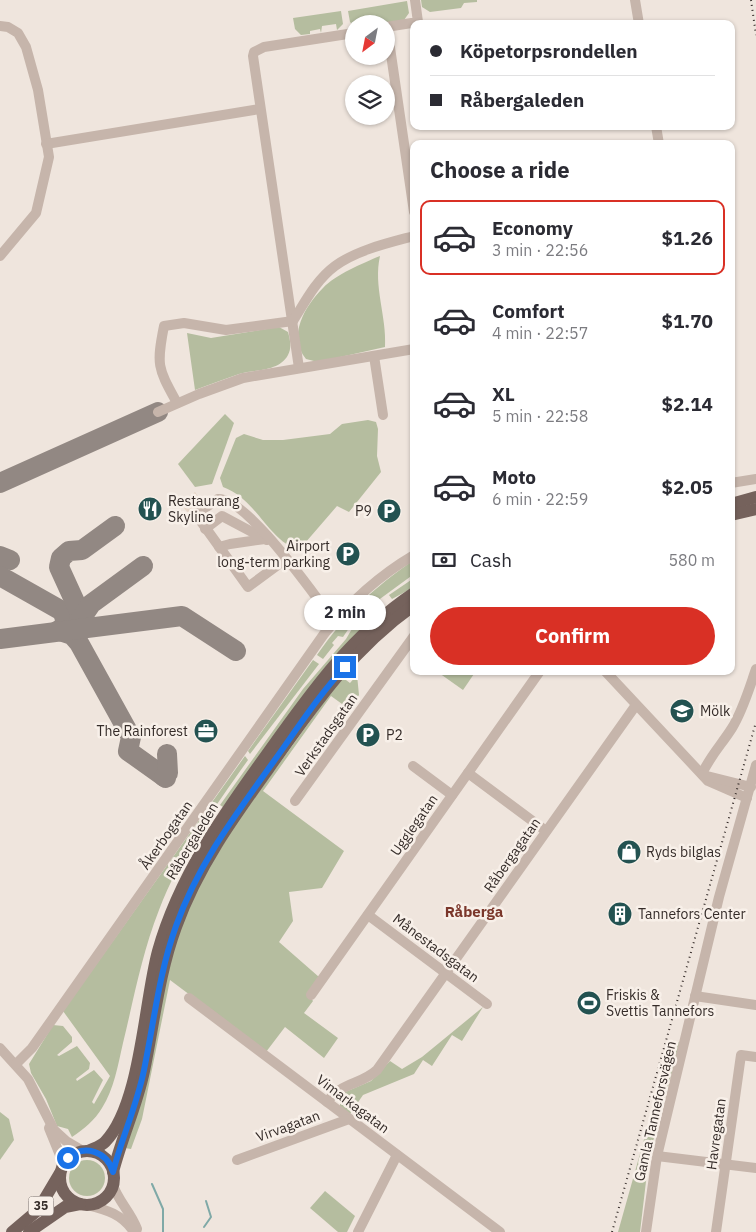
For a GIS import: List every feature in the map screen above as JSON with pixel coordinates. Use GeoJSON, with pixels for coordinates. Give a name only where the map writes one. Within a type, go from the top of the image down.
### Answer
{"type":"FeatureCollection","features":[{"type":"Feature","properties":{"kind":"main road"},"geometry":{"type":"LineString","coordinates":[[735,503],[756,497]]}},
{"type":"Feature","properties":{"kind":"main road"},"geometry":{"type":"LineString","coordinates":[[735,514],[756,509]]}},
{"type":"Feature","properties":{"kind":"main road","name":"Råbergaleden"},"geometry":{"type":"LineString","coordinates":[[86,1151],[102,1145],[110,1136],[128,1098],[158,952],[175,901],[193,864],[231,804],[324,675],[365,632],[410,596]]}},
{"type":"Feature","properties":{"kind":"main road","name":"Råbergaleden"},"geometry":{"type":"LineString","coordinates":[[113,1178],[122,1139],[141,1086],[170,946],[184,905],[201,869],[239,810],[332,681],[372,639],[410,608]]}},
{"type":"Feature","properties":{"kind":"main road"},"geometry":{"type":"LineString","coordinates":[[86,1151],[104,1157],[113,1178]]}},
{"type":"Feature","properties":{"kind":"main road","name":"35"},"geometry":{"type":"LineString","coordinates":[[12,1232],[38,1210],[70,1156],[86,1151]]}},
{"type":"Feature","properties":{"kind":"main road","name":"35"},"geometry":{"type":"LineString","coordinates":[[61,1170],[60,1185],[64,1193],[69,1199],[83,1205]]}},
{"type":"Feature","properties":{"kind":"main road","name":"35"},"geometry":{"type":"LineString","coordinates":[[29,1232],[65,1207],[83,1205],[104,1199],[113,1178]]}},
{"type":"Feature","properties":{"kind":"street"},"geometry":{"type":"LineString","coordinates":[[415,0],[418,20]]}},
{"type":"Feature","properties":{"kind":"street"},"geometry":{"type":"LineString","coordinates":[[634,0],[638,20]]}},
{"type":"Feature","properties":{"kind":"street"},"geometry":{"type":"LineString","coordinates":[[395,26],[410,23]]}},
{"type":"Feature","properties":{"kind":"street"},"geometry":{"type":"LineString","coordinates":[[0,26],[8,27],[18,33],[26,47],[38,90],[48,166],[36,213],[0,256]]}},
{"type":"Feature","properties":{"kind":"street"},"geometry":{"type":"LineString","coordinates":[[299,368],[252,60],[254,52],[264,47],[345,34]]}},
{"type":"Feature","properties":{"kind":"street"},"geometry":{"type":"LineString","coordinates":[[393,65],[410,171]]}},
{"type":"Feature","properties":{"kind":"street"},"geometry":{"type":"LineString","coordinates":[[46,144],[260,109]]}},
{"type":"Feature","properties":{"kind":"street"},"geometry":{"type":"LineString","coordinates":[[177,403],[160,372],[158,364],[164,326],[184,323],[226,330],[293,321],[319,282],[335,266],[360,253],[410,237]]}},
{"type":"Feature","properties":{"kind":"street"},"geometry":{"type":"LineString","coordinates":[[158,412],[243,378],[410,350]]}},
{"type":"Feature","properties":{"kind":"street"},"geometry":{"type":"LineString","coordinates":[[374,356],[383,415]]}},
{"type":"Feature","properties":{"kind":"street"},"geometry":{"type":"LineString","coordinates":[[735,482],[756,479]]}},
{"type":"Feature","properties":{"kind":"street"},"geometry":{"type":"LineString","coordinates":[[286,559],[248,586],[205,528],[198,516],[199,512],[214,501],[223,499],[238,507],[286,559],[336,620]]}},
{"type":"Feature","properties":{"kind":"street"},"geometry":{"type":"LineString","coordinates":[[205,528],[222,516],[269,541]]}},
{"type":"Feature","properties":{"kind":"street"},"geometry":{"type":"LineString","coordinates":[[219,548],[230,544],[269,541]]}},
{"type":"Feature","properties":{"kind":"street","name":"Åkerbogatan"},"geometry":{"type":"LineString","coordinates":[[16,1064],[28,1052],[336,620],[378,580],[410,558]]}},
{"type":"Feature","properties":{"kind":"street","name":"Verkstadsgatan"},"geometry":{"type":"LineString","coordinates":[[295,801],[410,642]]}},
{"type":"Feature","properties":{"kind":"street"},"geometry":{"type":"LineString","coordinates":[[702,774],[714,751],[723,741],[739,716],[756,669]]}},
{"type":"Feature","properties":{"kind":"street","name":"Ugglegatan"},"geometry":{"type":"LineString","coordinates":[[311,995],[537,675]]}},
{"type":"Feature","properties":{"kind":"street"},"geometry":{"type":"LineString","coordinates":[[609,675],[702,774],[715,785],[747,798]]}},
{"type":"Feature","properties":{"kind":"street","name":"Råbergagatan"},"geometry":{"type":"LineString","coordinates":[[327,1102],[340,1088],[368,1077],[377,1070],[636,705]]}},
{"type":"Feature","properties":{"kind":"street"},"geometry":{"type":"LineString","coordinates":[[413,766],[452,795]]}},
{"type":"Feature","properties":{"kind":"street","name":"Gamla Tanneforsvägen"},"geometry":{"type":"LineString","coordinates":[[646,1232],[657,1156],[719,897],[756,766]]}},
{"type":"Feature","properties":{"kind":"street"},"geometry":{"type":"LineString","coordinates":[[468,773],[546,831]]}},
{"type":"Feature","properties":{"kind":"street"},"geometry":{"type":"LineString","coordinates":[[702,774],[750,787]]}},
{"type":"Feature","properties":{"kind":"street","name":"Månestadsgatan"},"geometry":{"type":"LineString","coordinates":[[368,915],[487,1004]]}},
{"type":"Feature","properties":{"kind":"street"},"geometry":{"type":"LineString","coordinates":[[695,996],[756,1005]]}},
{"type":"Feature","properties":{"kind":"street","name":"Vimarkagatan"},"geometry":{"type":"LineString","coordinates":[[189,998],[500,1232]]}},
{"type":"Feature","properties":{"kind":"street"},"geometry":{"type":"LineString","coordinates":[[0,1048],[16,1064],[34,1088],[49,1122],[60,1155],[61,1170]]}},
{"type":"Feature","properties":{"kind":"street","name":"Havregatan"},"geometry":{"type":"LineString","coordinates":[[716,1232],[741,1055],[756,1057]]}},
{"type":"Feature","properties":{"kind":"street","name":"Virvagatan"},"geometry":{"type":"LineString","coordinates":[[237,1160],[349,1119]]}},
{"type":"Feature","properties":{"kind":"street"},"geometry":{"type":"LineString","coordinates":[[49,1122],[60,1136],[86,1151]]}},
{"type":"Feature","properties":{"kind":"street"},"geometry":{"type":"LineString","coordinates":[[358,1232],[397,1155]]}},
{"type":"Feature","properties":{"kind":"street"},"geometry":{"type":"LineString","coordinates":[[657,1156],[756,1168]]}},
{"type":"Feature","properties":{"kind":"street"},"geometry":{"type":"LineString","coordinates":[[113,1178],[116,1195],[130,1215],[135,1232]]}},
{"type":"Feature","properties":{"kind":"street"},"geometry":{"type":"LineString","coordinates":[[83,1205],[114,1213],[122,1218],[135,1232]]}},
{"type":"Feature","properties":{"kind":"green space"},"geometry":{"type":"Polygon","coordinates":[[[421,0],[477,0],[477,2],[464,3],[461,8],[430,12],[422,7],[421,0]]]}},
{"type":"Feature","properties":{"kind":"green space"},"geometry":{"type":"Polygon","coordinates":[[[407,1],[409,13],[404,20],[395,21],[395,15],[349,15],[348,11],[407,1]]]}},
{"type":"Feature","properties":{"kind":"green space"},"geometry":{"type":"Polygon","coordinates":[[[341,11],[343,24],[337,30],[336,24],[322,26],[321,33],[320,29],[310,31],[310,34],[301,35],[295,29],[293,18],[341,11]]]}},
{"type":"Feature","properties":{"kind":"green space"},"geometry":{"type":"Polygon","coordinates":[[[380,256],[378,279],[385,347],[318,362],[306,359],[298,341],[298,331],[310,303],[335,278],[380,256]]]}},
{"type":"Feature","properties":{"kind":"green space"},"geometry":{"type":"Polygon","coordinates":[[[279,327],[288,332],[290,346],[288,355],[279,364],[266,369],[245,372],[195,390],[187,333],[211,338],[279,327]]]}},
{"type":"Feature","properties":{"kind":"green space"},"geometry":{"type":"Polygon","coordinates":[[[225,414],[234,423],[212,484],[195,487],[178,464],[225,414]]]}},
{"type":"Feature","properties":{"kind":"green space"},"geometry":{"type":"Polygon","coordinates":[[[368,420],[376,422],[378,429],[377,456],[381,472],[349,512],[337,506],[299,550],[279,538],[245,501],[223,487],[220,478],[236,438],[244,434],[263,440],[283,440],[330,434],[342,424],[368,420]]]}},
{"type":"Feature","properties":{"kind":"green space"},"geometry":{"type":"Polygon","coordinates":[[[410,563],[410,577],[358,615],[343,637],[338,636],[332,643],[334,645],[323,659],[317,655],[349,615],[385,581],[410,563]]]}},
{"type":"Feature","properties":{"kind":"green space"},"geometry":{"type":"Polygon","coordinates":[[[410,581],[410,589],[392,599],[389,595],[410,581]]]}},
{"type":"Feature","properties":{"kind":"green space"},"geometry":{"type":"Polygon","coordinates":[[[371,608],[374,612],[223,807],[220,805],[303,689],[346,639],[356,622],[371,608]]]}},
{"type":"Feature","properties":{"kind":"green space"},"geometry":{"type":"Polygon","coordinates":[[[313,660],[319,664],[250,754],[248,751],[313,660]]]}},
{"type":"Feature","properties":{"kind":"green space"},"geometry":{"type":"Polygon","coordinates":[[[357,675],[359,695],[349,709],[331,696],[263,791],[344,851],[322,888],[289,892],[293,921],[279,942],[319,977],[308,994],[313,1001],[304,1013],[338,1038],[324,1058],[285,1027],[266,1052],[170,980],[142,1119],[131,1149],[125,1148],[175,944],[197,887],[237,822],[342,677],[350,683],[357,675]]]}},
{"type":"Feature","properties":{"kind":"green space"},"geometry":{"type":"Polygon","coordinates":[[[442,675],[473,675],[463,690],[442,675]]]}},
{"type":"Feature","properties":{"kind":"green space"},"geometry":{"type":"Polygon","coordinates":[[[245,756],[248,760],[210,814],[187,851],[167,890],[143,959],[113,1085],[106,1101],[93,1120],[72,1137],[68,1129],[57,1126],[46,1099],[31,1073],[29,1064],[53,1025],[63,1026],[72,1037],[72,1042],[57,1055],[59,1056],[77,1046],[90,1063],[89,1069],[76,1079],[77,1081],[94,1070],[103,1080],[92,1102],[94,1104],[110,1076],[63,1011],[245,756]]]}},
{"type":"Feature","properties":{"kind":"green space"},"geometry":{"type":"Polygon","coordinates":[[[483,1007],[462,1041],[452,1035],[432,1066],[423,1060],[414,1074],[363,1095],[350,1114],[340,1106],[340,1097],[343,1093],[371,1081],[390,1061],[402,1069],[422,1057],[483,1007]]]}},
{"type":"Feature","properties":{"kind":"green space"},"geometry":{"type":"Polygon","coordinates":[[[672,1040],[680,1043],[649,1156],[640,1232],[618,1232],[672,1040]]]}},
{"type":"Feature","properties":{"kind":"green space"},"geometry":{"type":"Polygon","coordinates":[[[0,1112],[9,1119],[14,1140],[0,1160],[0,1112]]]}},
{"type":"Feature","properties":{"kind":"green space"},"geometry":{"type":"Polygon","coordinates":[[[87,1160],[99,1166],[105,1178],[99,1190],[87,1196],[75,1190],[69,1178],[75,1166],[87,1160]]]}},
{"type":"Feature","properties":{"kind":"green space"},"geometry":{"type":"Polygon","coordinates":[[[325,1191],[355,1216],[347,1232],[338,1232],[310,1208],[325,1191]]]}},
{"type":"Feature","properties":{"kind":"shaded area"},"geometry":{"type":"Polygon","coordinates":[[[195,492],[202,502],[196,507],[194,517],[190,521],[185,515],[188,513],[180,503],[195,492]]]}},
{"type":"Feature","properties":{"kind":"waterway"},"geometry":{"type":"LineString","coordinates":[[152,1184],[163,1209],[163,1232]]}},
{"type":"Feature","properties":{"kind":"waterway"},"geometry":{"type":"LineString","coordinates":[[204,1227],[211,1217],[206,1201]]}},
{"type":"Feature","properties":{"kind":"taxiway"},"geometry":{"type":"LineString","coordinates":[[0,483],[158,412]]}},
{"type":"Feature","properties":{"kind":"taxiway"},"geometry":{"type":"LineString","coordinates":[[79,622],[80,613],[59,567],[61,558],[69,551],[82,550],[115,526]]}},
{"type":"Feature","properties":{"kind":"taxiway"},"geometry":{"type":"LineString","coordinates":[[0,556],[10,560]]}},
{"type":"Feature","properties":{"kind":"taxiway"},"geometry":{"type":"LineString","coordinates":[[76,626],[91,604],[143,566]]}},
{"type":"Feature","properties":{"kind":"taxiway"},"geometry":{"type":"LineString","coordinates":[[0,576],[62,611],[66,621],[62,628],[57,631]]}},
{"type":"Feature","properties":{"kind":"taxiway"},"geometry":{"type":"LineString","coordinates":[[0,639],[182,616],[236,651]]}},
{"type":"Feature","properties":{"kind":"taxiway"},"geometry":{"type":"LineString","coordinates":[[60,631],[72,635],[79,643],[131,737],[128,751],[166,778]]}},
{"type":"Feature","properties":{"kind":"taxiway"},"geometry":{"type":"LineString","coordinates":[[164,777],[168,773],[167,754]]}},
{"type":"Feature","properties":{"kind":"railway"},"geometry":{"type":"LineString","coordinates":[[751,0],[756,35]]}},
{"type":"Feature","properties":{"kind":"railway"},"geometry":{"type":"LineString","coordinates":[[612,1232],[756,722]]}},
{"type":"Feature","properties":{"kind":"place","name":"Restaurang Skyline"},"geometry":{"type":"Point","coordinates":[150,509]}},
{"type":"Feature","properties":{"kind":"place","name":"P9"},"geometry":{"type":"Point","coordinates":[389,511]}},
{"type":"Feature","properties":{"kind":"place","name":"Airport long-term parking"},"geometry":{"type":"Point","coordinates":[348,554]}},
{"type":"Feature","properties":{"kind":"place","name":"Mölk"},"geometry":{"type":"Point","coordinates":[682,711]}},
{"type":"Feature","properties":{"kind":"place","name":"The Rainforest"},"geometry":{"type":"Point","coordinates":[206,731]}},
{"type":"Feature","properties":{"kind":"place","name":"P2"},"geometry":{"type":"Point","coordinates":[368,735]}},
{"type":"Feature","properties":{"kind":"place","name":"Ryds bilglas"},"geometry":{"type":"Point","coordinates":[629,852]}},
{"type":"Feature","properties":{"kind":"place","name":"Tannefors Center"},"geometry":{"type":"Point","coordinates":[620,914]}},
{"type":"Feature","properties":{"kind":"place","name":"Friskis & Svettis Tannefors"},"geometry":{"type":"Point","coordinates":[589,1003]}},
{"type":"Feature","properties":{"kind":"district","name":"Råberga"},"geometry":{"type":"Point","coordinates":[474,912]}},
{"type":"Feature","properties":{"kind":"route"},"geometry":{"type":"LineString","coordinates":[[68,1158],[80,1152],[93,1151],[101,1154],[107,1160],[113,1172],[122,1139],[141,1086],[167,954],[192,886],[210,854],[239,810],[312,707],[345,667]]}}]}
